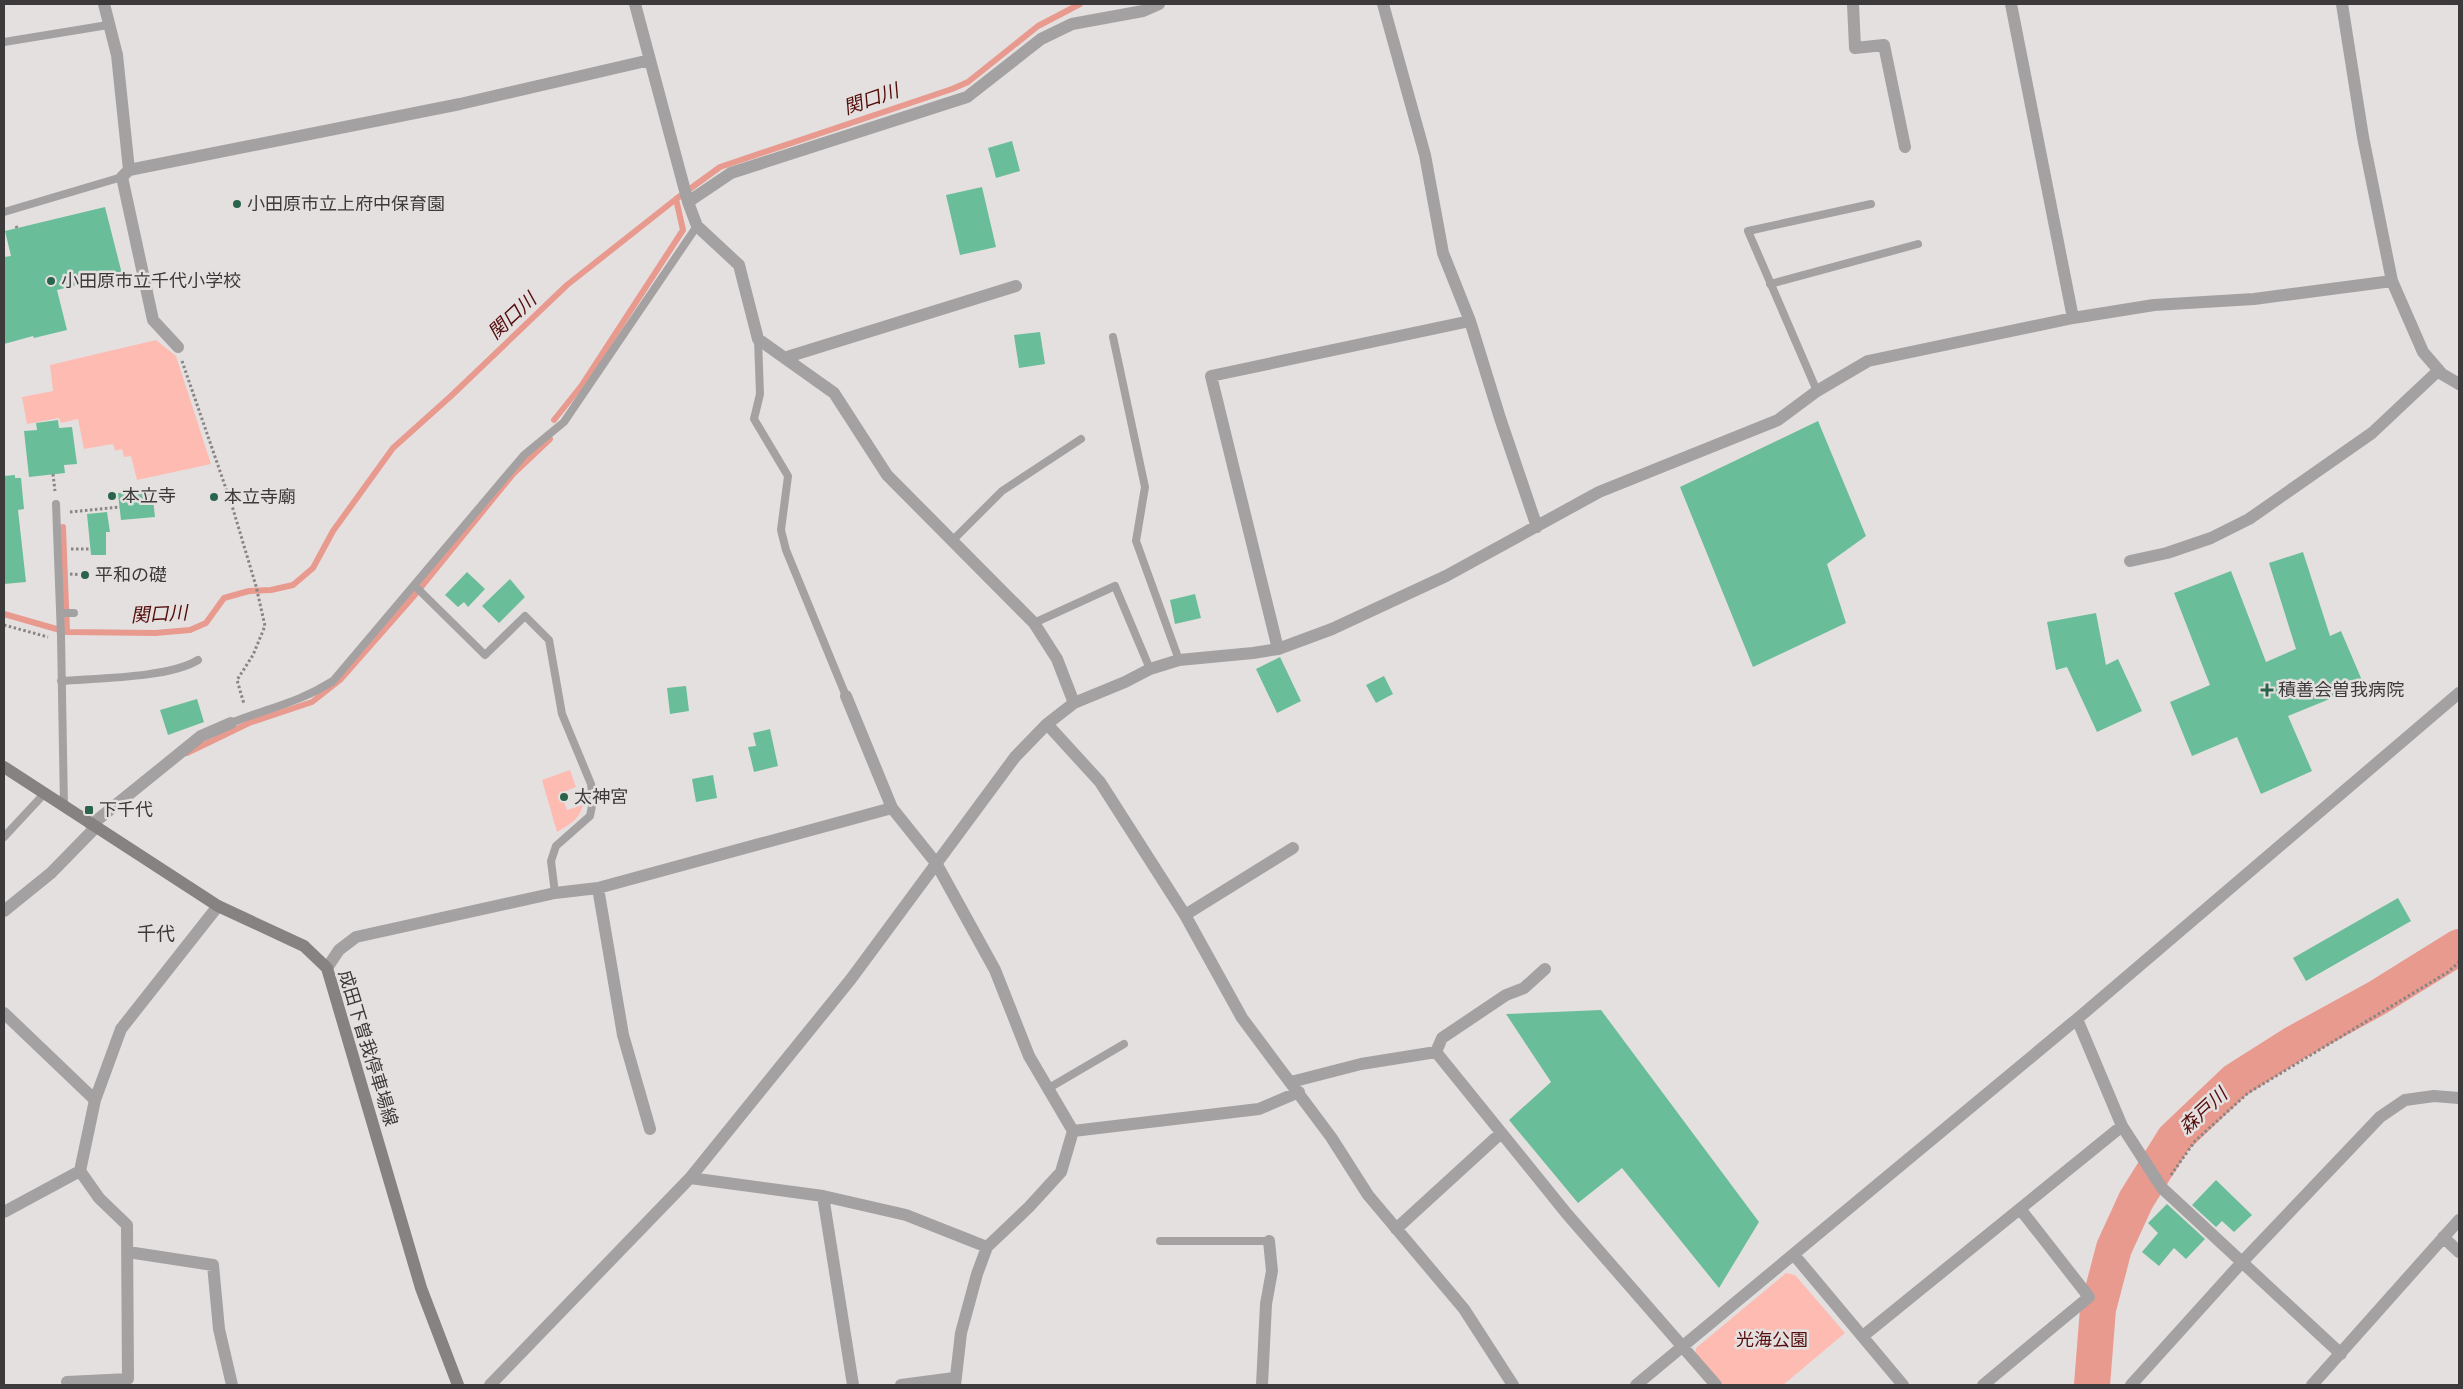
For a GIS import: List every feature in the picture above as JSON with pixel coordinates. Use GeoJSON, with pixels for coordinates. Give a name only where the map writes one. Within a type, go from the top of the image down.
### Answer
{"type":"FeatureCollection","features":[{"type":"Feature","properties":{"kind":"main road","name":"成田下曽我停車場線"},"geometry":{"type":"LineString","coordinates":[[4,767],[218,906],[304,946],[327,968],[421,1288],[458,1385]]}},
{"type":"Feature","properties":{"kind":"street"},"geometry":{"type":"LineString","coordinates":[[104,4],[117,55],[126,173],[153,320],[178,346]]}},
{"type":"Feature","properties":{"kind":"street"},"geometry":{"type":"LineString","coordinates":[[635,4],[688,202],[697,226],[739,265],[758,339],[787,358],[834,394],[887,475],[1034,623],[1057,659],[1074,703]]}},
{"type":"Feature","properties":{"kind":"street"},"geometry":{"type":"LineString","coordinates":[[688,202],[731,173],[966,97],[1041,39],[1072,24],[1143,11],[1159,4]]}},
{"type":"Feature","properties":{"kind":"street"},"geometry":{"type":"LineString","coordinates":[[1383,4],[1425,155],[1443,253],[1470,321],[1537,527]]}},
{"type":"Feature","properties":{"kind":"street"},"geometry":{"type":"LineString","coordinates":[[1853,4],[1855,48],[1884,45],[1905,147]]}},
{"type":"Feature","properties":{"kind":"street"},"geometry":{"type":"LineString","coordinates":[[2011,4],[2073,318]]}},
{"type":"Feature","properties":{"kind":"street"},"geometry":{"type":"LineString","coordinates":[[2342,4],[2363,138],[2392,281],[2423,352],[2439,370],[2459,384]]}},
{"type":"Feature","properties":{"kind":"street"},"geometry":{"type":"LineString","coordinates":[[126,173],[460,104],[650,60]]}},
{"type":"Feature","properties":{"kind":"street"},"geometry":{"type":"LineString","coordinates":[[490,1385],[690,1178],[850,978],[1014,757],[1047,724],[1074,703],[1125,682],[1150,669],[1179,660],[1253,654],[1278,649],[1332,629],[1446,576],[1599,492],[1778,420],[1817,391],[1868,361],[2073,318],[2154,305],[2254,298],[2392,281]]}},
{"type":"Feature","properties":{"kind":"street"},"geometry":{"type":"LineString","coordinates":[[787,358],[1016,286]]}},
{"type":"Feature","properties":{"kind":"street"},"geometry":{"type":"LineString","coordinates":[[1278,649],[1211,376],[1470,321]]}},
{"type":"Feature","properties":{"kind":"street"},"geometry":{"type":"LineString","coordinates":[[2130,561],[2167,553],[2211,538],[2249,519],[2372,433],[2439,370]]}},
{"type":"Feature","properties":{"kind":"street"},"geometry":{"type":"LineString","coordinates":[[1636,1385],[1794,1256],[2077,1019],[2459,693]]}},
{"type":"Feature","properties":{"kind":"street"},"geometry":{"type":"LineString","coordinates":[[846,696],[892,808],[936,863],[995,970],[1029,1056],[1073,1131],[1062,1172],[987,1247],[977,1274],[961,1333],[954,1382],[901,1385]]}},
{"type":"Feature","properties":{"kind":"street"},"geometry":{"type":"LineString","coordinates":[[4,911],[51,873],[93,826],[201,736],[231,723]]}},
{"type":"Feature","properties":{"kind":"street"},"geometry":{"type":"LineString","coordinates":[[1047,724],[1100,782],[1185,915],[1242,1018],[1331,1137],[1368,1195],[1464,1309],[1513,1385]]}},
{"type":"Feature","properties":{"kind":"street"},"geometry":{"type":"LineString","coordinates":[[327,968],[339,950],[356,937],[555,893],[598,888],[892,808]]}},
{"type":"Feature","properties":{"kind":"street"},"geometry":{"type":"LineString","coordinates":[[1185,915],[1293,848]]}},
{"type":"Feature","properties":{"kind":"street"},"geometry":{"type":"LineString","coordinates":[[598,888],[624,1035],[650,1129]]}},
{"type":"Feature","properties":{"kind":"street"},"geometry":{"type":"LineString","coordinates":[[67,1382],[128,1379],[127,1225],[98,1198],[80,1171],[95,1100],[121,1029],[218,906]]}},
{"type":"Feature","properties":{"kind":"street"},"geometry":{"type":"LineString","coordinates":[[1436,1052],[1442,1038],[1506,995],[1524,988],[1545,969]]}},
{"type":"Feature","properties":{"kind":"street"},"geometry":{"type":"LineString","coordinates":[[2077,1019],[2122,1126],[2161,1185],[2341,1354]]}},
{"type":"Feature","properties":{"kind":"street"},"geometry":{"type":"LineString","coordinates":[[6,1020],[95,1100]]}},
{"type":"Feature","properties":{"kind":"street"},"geometry":{"type":"LineString","coordinates":[[1073,1131],[1260,1108],[1295,1087],[1361,1064],[1436,1052]]}},
{"type":"Feature","properties":{"kind":"street"},"geometry":{"type":"LineString","coordinates":[[1436,1052],[1567,1214],[1716,1385]]}},
{"type":"Feature","properties":{"kind":"street"},"geometry":{"type":"LineString","coordinates":[[2131,1385],[2243,1261],[2380,1117],[2405,1100],[2434,1096],[2459,1098]]}},
{"type":"Feature","properties":{"kind":"street"},"geometry":{"type":"LineString","coordinates":[[1862,1336],[2021,1210],[2122,1126]]}},
{"type":"Feature","properties":{"kind":"street"},"geometry":{"type":"LineString","coordinates":[[1396,1229],[1501,1133]]}},
{"type":"Feature","properties":{"kind":"street"},"geometry":{"type":"LineString","coordinates":[[4,1212],[80,1171]]}},
{"type":"Feature","properties":{"kind":"street"},"geometry":{"type":"LineString","coordinates":[[690,1178],[824,1196],[906,1214],[987,1247]]}},
{"type":"Feature","properties":{"kind":"street"},"geometry":{"type":"LineString","coordinates":[[824,1196],[853,1385]]}},
{"type":"Feature","properties":{"kind":"street"},"geometry":{"type":"LineString","coordinates":[[1983,1385],[2089,1297],[2021,1210]]}},
{"type":"Feature","properties":{"kind":"street"},"geometry":{"type":"LineString","coordinates":[[2312,1385],[2459,1220]]}},
{"type":"Feature","properties":{"kind":"street"},"geometry":{"type":"LineString","coordinates":[[2443,1237],[2459,1252]]}},
{"type":"Feature","properties":{"kind":"street"},"geometry":{"type":"LineString","coordinates":[[1262,1385],[1266,1304],[1272,1271],[1269,1241]]}},
{"type":"Feature","properties":{"kind":"street"},"geometry":{"type":"LineString","coordinates":[[128,1252],[213,1264],[219,1329],[232,1385]]}},
{"type":"Feature","properties":{"kind":"street"},"geometry":{"type":"LineString","coordinates":[[1794,1256],[1903,1385]]}},
{"type":"Feature","properties":{"kind":"lane"},"geometry":{"type":"LineString","coordinates":[[4,42],[108,25]]}},
{"type":"Feature","properties":{"kind":"lane"},"geometry":{"type":"LineString","coordinates":[[4,212],[126,173]]}},
{"type":"Feature","properties":{"kind":"lane"},"geometry":{"type":"LineString","coordinates":[[1817,391],[1748,230],[1872,204]]}},
{"type":"Feature","properties":{"kind":"lane"},"geometry":{"type":"LineString","coordinates":[[231,723],[292,703],[311,695],[333,681],[524,455],[564,422],[697,226]]}},
{"type":"Feature","properties":{"kind":"lane"},"geometry":{"type":"LineString","coordinates":[[1770,284],[1918,244]]}},
{"type":"Feature","properties":{"kind":"lane"},"geometry":{"type":"LineString","coordinates":[[1113,337],[1145,487],[1136,541],[1179,660]]}},
{"type":"Feature","properties":{"kind":"lane"},"geometry":{"type":"LineString","coordinates":[[758,339],[760,394],[754,419],[788,476],[781,530],[786,550],[846,696]]}},
{"type":"Feature","properties":{"kind":"lane"},"geometry":{"type":"LineString","coordinates":[[952,541],[1002,491],[1081,439]]}},
{"type":"Feature","properties":{"kind":"lane"},"geometry":{"type":"LineString","coordinates":[[56,504],[66,613],[61,624],[64,807]]}},
{"type":"Feature","properties":{"kind":"lane"},"geometry":{"type":"LineString","coordinates":[[415,586],[485,655],[525,616],[549,640],[562,714],[591,784],[593,801],[590,816],[556,846],[551,862],[555,893]]}},
{"type":"Feature","properties":{"kind":"lane"},"geometry":{"type":"LineString","coordinates":[[1034,623],[1115,586],[1150,669]]}},
{"type":"Feature","properties":{"kind":"lane"},"geometry":{"type":"LineString","coordinates":[[61,681],[165,672],[186,668],[198,660]]}},
{"type":"Feature","properties":{"kind":"lane"},"geometry":{"type":"LineString","coordinates":[[4,837],[44,794]]}},
{"type":"Feature","properties":{"kind":"lane"},"geometry":{"type":"LineString","coordinates":[[1049,1088],[1124,1044]]}},
{"type":"Feature","properties":{"kind":"lane"},"geometry":{"type":"LineString","coordinates":[[1160,1241],[1269,1241]]}},
{"type":"Feature","properties":{"kind":"path"},"geometry":{"type":"LineString","coordinates":[[178,346],[233,509],[256,586],[265,626],[253,655],[237,680],[248,716]]}},
{"type":"Feature","properties":{"kind":"path"},"geometry":{"type":"LineString","coordinates":[[57,513],[120,507]]}},
{"type":"Feature","properties":{"kind":"path"},"geometry":{"type":"LineString","coordinates":[[64,549],[90,549]]}},
{"type":"Feature","properties":{"kind":"path"},"geometry":{"type":"LineString","coordinates":[[66,574],[84,574]]}},
{"type":"Feature","properties":{"kind":"path"},"geometry":{"type":"LineString","coordinates":[[4,625],[61,638]]}},
{"type":"Feature","properties":{"kind":"path"},"geometry":{"type":"LineString","coordinates":[[2161,1185],[2195,1141],[2248,1093],[2448,972],[2459,962]]}},
{"type":"Feature","properties":{"kind":"green space"},"geometry":{"type":"Polygon","coordinates":[[[156,340],[176,356],[211,464],[137,480],[131,456],[124,457],[122,449],[115,451],[113,444],[84,449],[78,419],[61,423],[59,418],[27,424],[22,397],[53,391],[50,365],[156,340]]]}},
{"type":"Feature","properties":{"kind":"green space"},"geometry":{"type":"Polygon","coordinates":[[[570,770],[576,787],[561,793],[567,810],[583,805],[576,818],[557,832],[542,780],[570,770]]]}},
{"type":"Feature","properties":{"kind":"green space","name":"光海公園"},"geometry":{"type":"Polygon","coordinates":[[[1786,1273],[1795,1275],[1845,1333],[1783,1385],[1719,1385],[1695,1357],[1696,1348],[1786,1273]]]}},
{"type":"Feature","properties":{"kind":"building"},"geometry":{"type":"Polygon","coordinates":[[[1012,141],[1020,171],[996,178],[988,148],[1012,141]]]}},
{"type":"Feature","properties":{"kind":"building"},"geometry":{"type":"Polygon","coordinates":[[[982,187],[996,247],[960,255],[946,195],[982,187]]]}},
{"type":"Feature","properties":{"kind":"building","name":"小田原市立千代小学校"},"geometry":{"type":"Polygon","coordinates":[[[105,207],[122,274],[57,290],[67,330],[34,338],[33,336],[4,344],[4,257],[11,256],[5,231],[105,207]]]}},
{"type":"Feature","properties":{"kind":"building"},"geometry":{"type":"Polygon","coordinates":[[[1040,332],[1045,364],[1019,368],[1014,335],[1040,332]]]}},
{"type":"Feature","properties":{"kind":"building"},"geometry":{"type":"Polygon","coordinates":[[[58,420],[59,428],[72,427],[77,464],[64,465],[65,473],[29,477],[24,431],[37,430],[36,423],[58,420]]]}},
{"type":"Feature","properties":{"kind":"building"},"geometry":{"type":"Polygon","coordinates":[[[1818,421],[1866,536],[1827,564],[1846,623],[1753,667],[1680,487],[1818,421]]]}},
{"type":"Feature","properties":{"kind":"building"},"geometry":{"type":"Polygon","coordinates":[[[15,475],[15,478],[21,478],[24,509],[18,510],[26,582],[4,584],[4,476],[15,475]]]}},
{"type":"Feature","properties":{"kind":"building"},"geometry":{"type":"Polygon","coordinates":[[[152,490],[155,517],[121,520],[118,493],[152,490]]]}},
{"type":"Feature","properties":{"kind":"building"},"geometry":{"type":"Polygon","coordinates":[[[107,512],[110,532],[106,532],[106,555],[91,555],[87,514],[107,512]]]}},
{"type":"Feature","properties":{"kind":"building"},"geometry":{"type":"Polygon","coordinates":[[[2303,552],[2330,636],[2341,631],[2364,685],[2288,716],[2312,771],[2261,794],[2237,737],[2192,756],[2170,702],[2210,685],[2174,593],[2231,571],[2266,662],[2296,649],[2269,563],[2303,552]]]}},
{"type":"Feature","properties":{"kind":"building"},"geometry":{"type":"Polygon","coordinates":[[[467,572],[485,589],[468,607],[464,602],[458,607],[445,595],[467,572]]]}},
{"type":"Feature","properties":{"kind":"building"},"geometry":{"type":"Polygon","coordinates":[[[510,579],[525,597],[499,623],[482,606],[510,579]]]}},
{"type":"Feature","properties":{"kind":"building"},"geometry":{"type":"Polygon","coordinates":[[[1195,594],[1201,618],[1175,624],[1170,600],[1195,594]]]}},
{"type":"Feature","properties":{"kind":"building"},"geometry":{"type":"Polygon","coordinates":[[[2096,613],[2106,665],[2118,659],[2142,711],[2097,732],[2067,667],[2056,670],[2047,622],[2096,613]]]}},
{"type":"Feature","properties":{"kind":"building"},"geometry":{"type":"Polygon","coordinates":[[[1280,657],[1301,701],[1277,713],[1256,669],[1280,657]]]}},
{"type":"Feature","properties":{"kind":"building"},"geometry":{"type":"Polygon","coordinates":[[[1384,676],[1393,694],[1376,703],[1366,685],[1384,676]]]}},
{"type":"Feature","properties":{"kind":"building"},"geometry":{"type":"Polygon","coordinates":[[[686,686],[689,711],[670,714],[667,688],[686,686]]]}},
{"type":"Feature","properties":{"kind":"building"},"geometry":{"type":"Polygon","coordinates":[[[197,699],[204,722],[168,735],[160,710],[197,699]]]}},
{"type":"Feature","properties":{"kind":"building"},"geometry":{"type":"Polygon","coordinates":[[[770,729],[778,766],[754,772],[748,747],[756,746],[753,733],[770,729]]]}},
{"type":"Feature","properties":{"kind":"building"},"geometry":{"type":"Polygon","coordinates":[[[713,775],[717,798],[696,802],[692,779],[713,775]]]}},
{"type":"Feature","properties":{"kind":"building"},"geometry":{"type":"Polygon","coordinates":[[[2398,898],[2411,921],[2306,981],[2293,958],[2398,898]]]}},
{"type":"Feature","properties":{"kind":"building"},"geometry":{"type":"Polygon","coordinates":[[[1601,1010],[1759,1222],[1719,1288],[1622,1168],[1578,1203],[1509,1120],[1551,1082],[1506,1014],[1601,1010]]]}},
{"type":"Feature","properties":{"kind":"building"},"geometry":{"type":"Polygon","coordinates":[[[2216,1180],[2252,1215],[2234,1232],[2222,1221],[2216,1227],[2192,1205],[2216,1180]]]}},
{"type":"Feature","properties":{"kind":"building"},"geometry":{"type":"Polygon","coordinates":[[[2167,1204],[2205,1239],[2186,1259],[2174,1248],[2159,1266],[2142,1252],[2158,1233],[2148,1223],[2167,1204]]]}},
{"type":"Feature","properties":{"kind":"waterway","name":"関口川"},"geometry":{"type":"LineString","coordinates":[[4,614],[67,632],[155,633],[190,630],[206,623],[224,598],[249,591],[271,590],[293,585],[313,568],[333,531],[393,448],[451,396],[567,285],[676,199],[720,167],[968,82],[1038,26],[1080,4]]}},
{"type":"Feature","properties":{"kind":"waterway"},"geometry":{"type":"LineString","coordinates":[[554,420],[582,385],[683,230],[676,199]]}},
{"type":"Feature","properties":{"kind":"waterway"},"geometry":{"type":"LineString","coordinates":[[187,753],[249,723],[312,702],[340,680],[413,597],[513,474],[550,439]]}},
{"type":"Feature","properties":{"kind":"waterway"},"geometry":{"type":"LineString","coordinates":[[63,527],[67,632]]}},
{"type":"Feature","properties":{"kind":"waterway","name":"森戸川"},"geometry":{"type":"LineString","coordinates":[[2092,1385],[2098,1309],[2114,1248],[2136,1200],[2174,1139],[2235,1081],[2295,1043],[2377,998],[2459,947]]}},
{"type":"Feature","properties":{"kind":"place","name":"小田原市立上府中保育園"},"geometry":{"type":"Point","coordinates":[237,204]}},
{"type":"Feature","properties":{"kind":"place","name":"小田原市立千代小学校"},"geometry":{"type":"Point","coordinates":[51,281]}},
{"type":"Feature","properties":{"kind":"place","name":"本立寺"},"geometry":{"type":"Point","coordinates":[112,496]}},
{"type":"Feature","properties":{"kind":"place","name":"本立寺廟"},"geometry":{"type":"Point","coordinates":[214,497]}},
{"type":"Feature","properties":{"kind":"place","name":"平和の礎"},"geometry":{"type":"Point","coordinates":[85,575]}},
{"type":"Feature","properties":{"kind":"place","name":"積善会曽我病院"},"geometry":{"type":"Point","coordinates":[2267,690]}},
{"type":"Feature","properties":{"kind":"place","name":"太神宮"},"geometry":{"type":"Point","coordinates":[564,797]}},
{"type":"Feature","properties":{"kind":"place","name":"下千代"},"geometry":{"type":"Point","coordinates":[89,810]}},
{"type":"Feature","properties":{"kind":"district","name":"千代"},"geometry":{"type":"Point","coordinates":[156,933]}}]}
